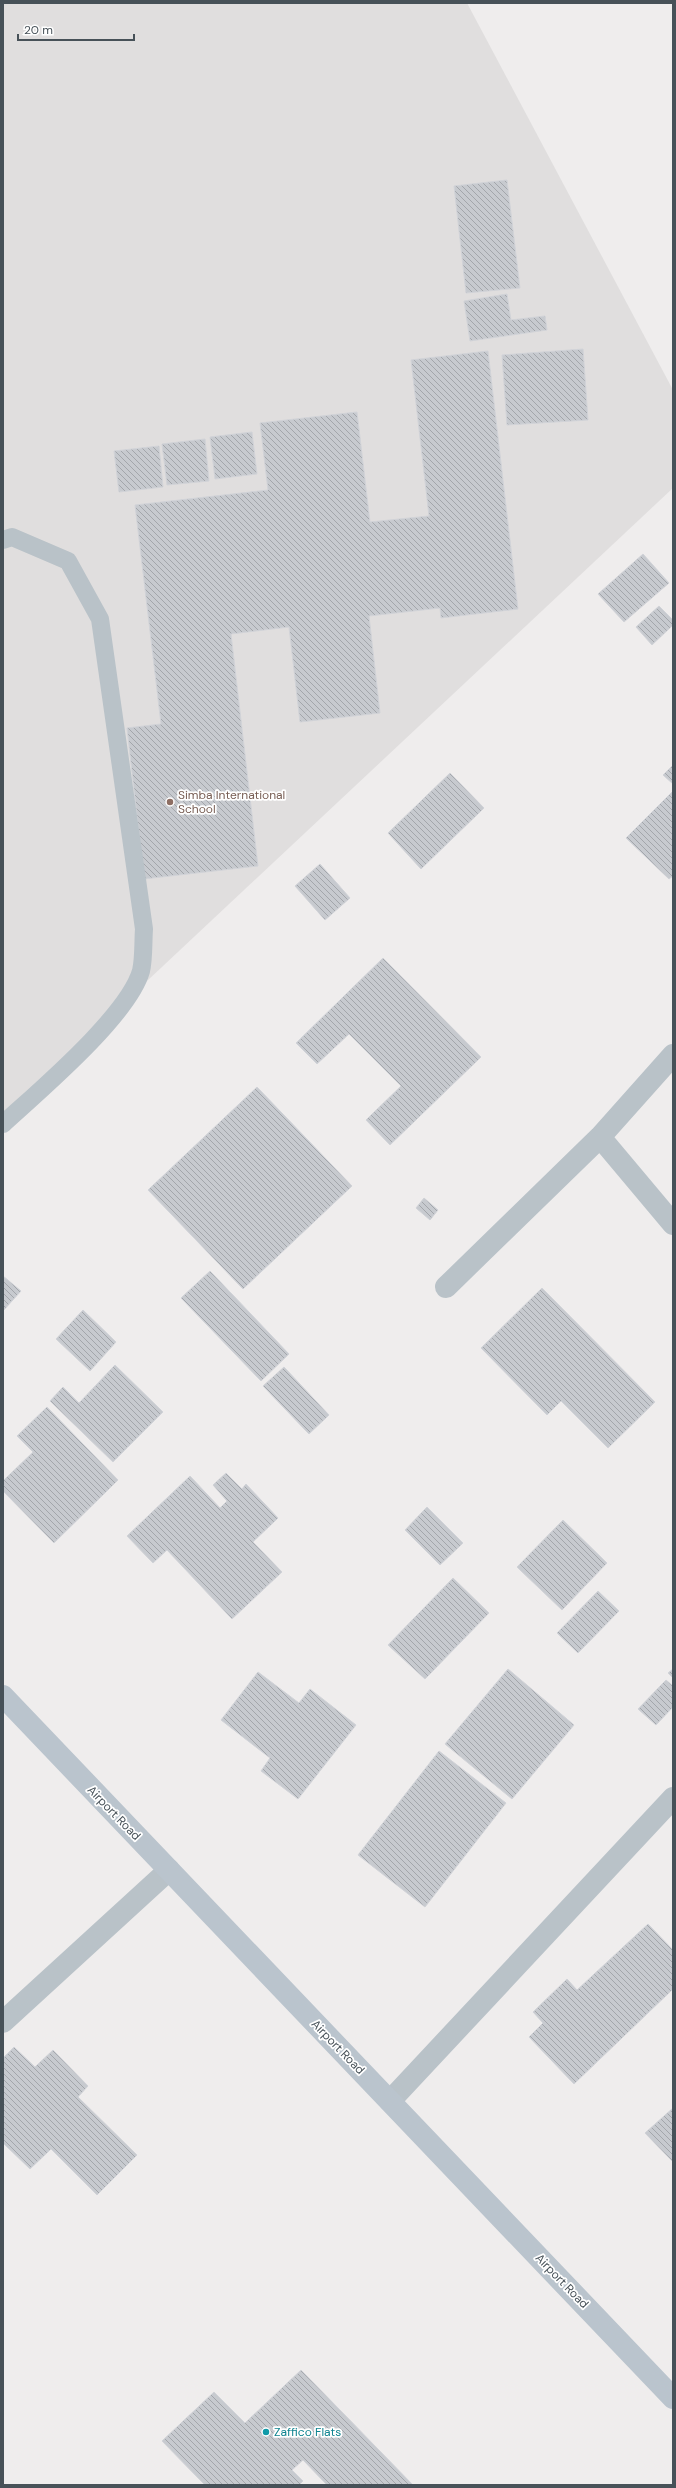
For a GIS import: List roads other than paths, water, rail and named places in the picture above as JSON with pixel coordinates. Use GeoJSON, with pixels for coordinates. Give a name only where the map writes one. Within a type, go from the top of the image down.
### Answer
{"type":"FeatureCollection","features":[{"type":"Feature","properties":{"kind":"street"},"geometry":{"type":"LineString","coordinates":[[446,1287],[600,1137],[673,1055]]}},
{"type":"Feature","properties":{"kind":"street"},"geometry":{"type":"LineString","coordinates":[[600,1137],[673,1224]]}},
{"type":"Feature","properties":{"kind":"street","name":"Airport Road"},"geometry":{"type":"LineString","coordinates":[[3,1696],[673,2398]]}},
{"type":"Feature","properties":{"kind":"street"},"geometry":{"type":"LineString","coordinates":[[390,2101],[673,1798]]}},
{"type":"Feature","properties":{"kind":"street"},"geometry":{"type":"LineString","coordinates":[[3,2022],[170,1870]]}},
{"type":"Feature","properties":{"kind":"lane"},"geometry":{"type":"LineString","coordinates":[[3,540],[12,537],[68,561],[100,620],[144,929],[140,972],[120,1010],[51,1080],[3,1124]]}},
{"type":"Feature","properties":{"kind":"place","name":"Simba International School"},"geometry":{"type":"Point","coordinates":[170,802]}},
{"type":"Feature","properties":{"kind":"place","name":"Zaffico Flats"},"geometry":{"type":"Point","coordinates":[266,2432]}}]}
